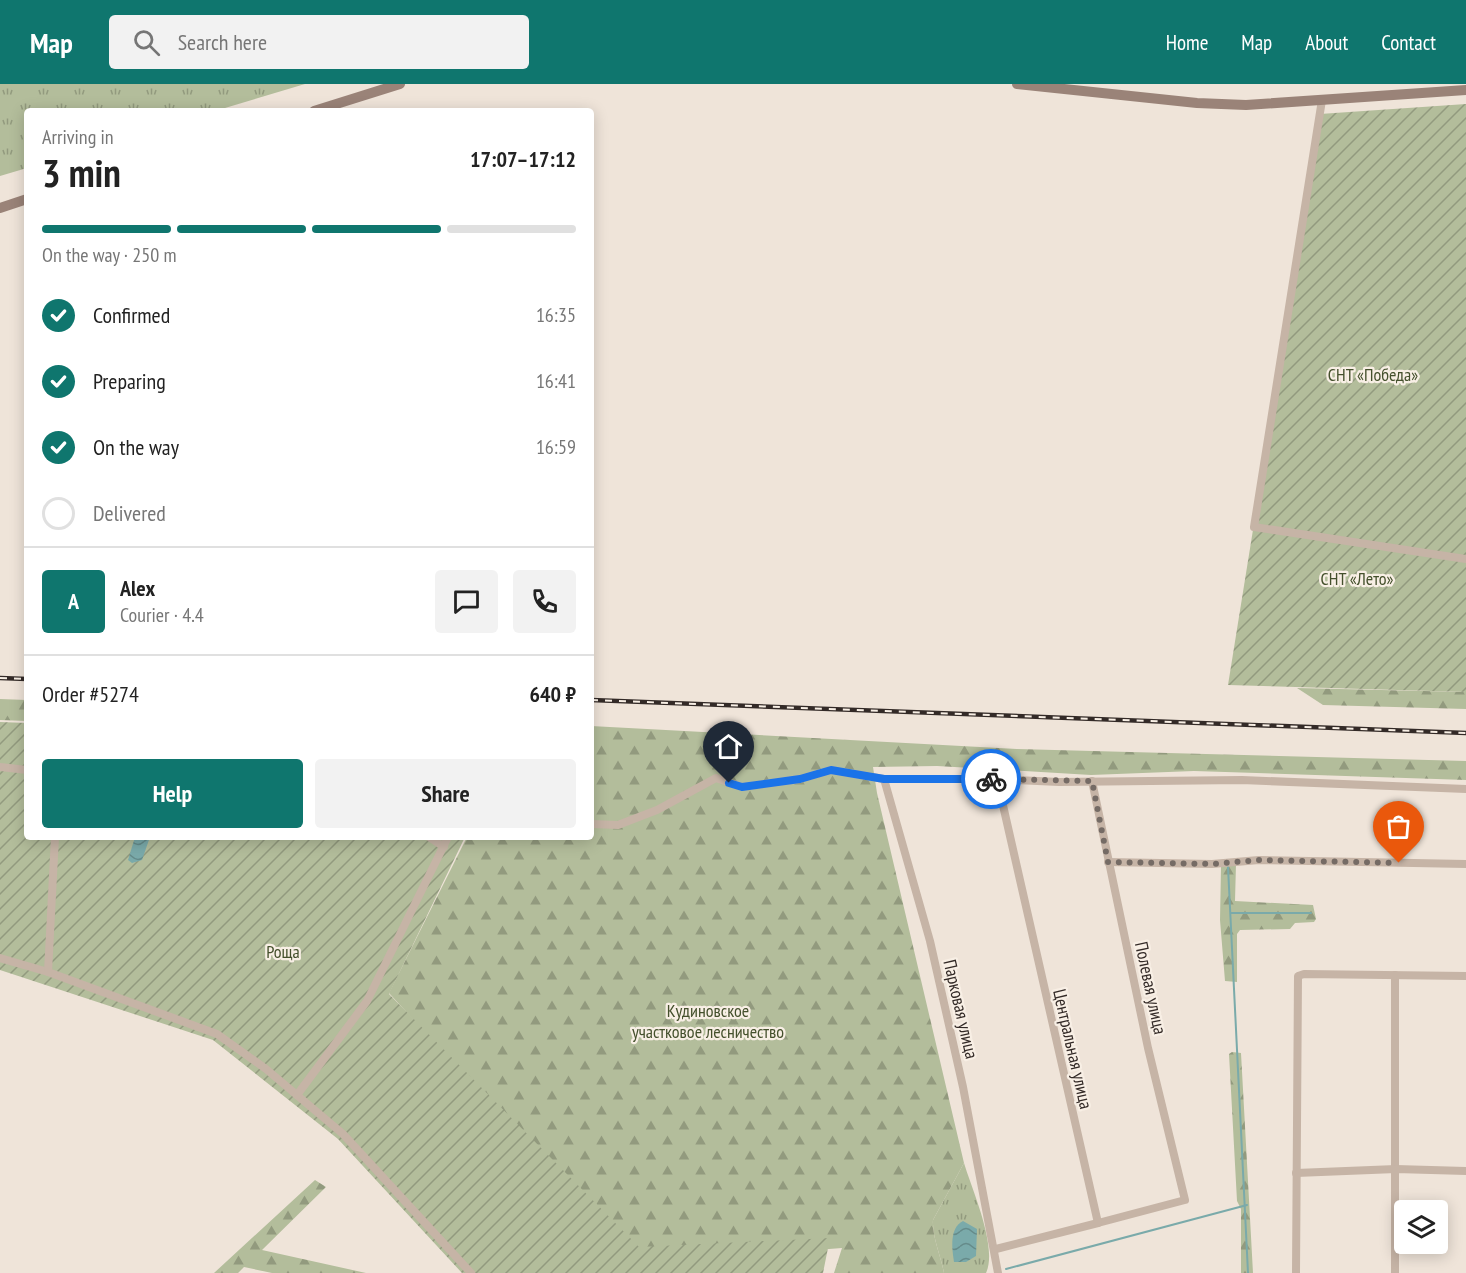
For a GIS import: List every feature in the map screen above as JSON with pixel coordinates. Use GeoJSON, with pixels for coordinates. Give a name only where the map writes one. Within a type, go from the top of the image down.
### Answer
{"type":"FeatureCollection","features":[{"type":"Feature","properties":{"kind":"main road"},"geometry":{"type":"LineString","coordinates":[[324,108],[400,84]]}},
{"type":"Feature","properties":{"kind":"main road"},"geometry":{"type":"LineString","coordinates":[[1017,84],[1197,103],[1245,105],[1466,90]]}},
{"type":"Feature","properties":{"kind":"main road"},"geometry":{"type":"LineString","coordinates":[[0,208],[24,200]]}},
{"type":"Feature","properties":{"kind":"street"},"geometry":{"type":"LineString","coordinates":[[1322,100],[1254,527],[1466,559]]}},
{"type":"Feature","properties":{"kind":"street"},"geometry":{"type":"LineString","coordinates":[[0,767],[24,770]]}},
{"type":"Feature","properties":{"kind":"street"},"geometry":{"type":"LineString","coordinates":[[594,824],[618,825],[657,810],[716,778],[742,787],[800,779],[831,770],[884,779],[1242,780],[1466,789]]}},
{"type":"Feature","properties":{"kind":"street","name":"Центральная улица"},"geometry":{"type":"LineString","coordinates":[[997,778],[1098,1223]]}},
{"type":"Feature","properties":{"kind":"street","name":"Парковая улица"},"geometry":{"type":"LineString","coordinates":[[884,779],[930,941],[963,1087],[996,1250],[998,1273]]}},
{"type":"Feature","properties":{"kind":"street","name":"Полевая улица"},"geometry":{"type":"LineString","coordinates":[[1092,781],[1108,862],[1185,1200],[1098,1223]]}},
{"type":"Feature","properties":{"kind":"street"},"geometry":{"type":"LineString","coordinates":[[48,972],[55,840]]}},
{"type":"Feature","properties":{"kind":"street"},"geometry":{"type":"LineString","coordinates":[[434,840],[444,847]]}},
{"type":"Feature","properties":{"kind":"street"},"geometry":{"type":"LineString","coordinates":[[297,1095],[367,1001],[447,840]]}},
{"type":"Feature","properties":{"kind":"street"},"geometry":{"type":"LineString","coordinates":[[1108,862],[1212,864],[1259,860],[1466,864]]}},
{"type":"Feature","properties":{"kind":"street"},"geometry":{"type":"LineString","coordinates":[[0,958],[48,972],[217,1034],[297,1095],[343,1134],[471,1273]]}},
{"type":"Feature","properties":{"kind":"street"},"geometry":{"type":"LineString","coordinates":[[1296,1273],[1295,980],[1304,974],[1466,976]]}},
{"type":"Feature","properties":{"kind":"street"},"geometry":{"type":"LineString","coordinates":[[1395,975],[1395,1273]]}},
{"type":"Feature","properties":{"kind":"street"},"geometry":{"type":"LineString","coordinates":[[1296,1173],[1396,1169],[1466,1171]]}},
{"type":"Feature","properties":{"kind":"street"},"geometry":{"type":"LineString","coordinates":[[996,1250],[1098,1223]]}},
{"type":"Feature","properties":{"kind":"green space"},"geometry":{"type":"Polygon","coordinates":[[[0,84],[305,84],[225,108],[24,108],[24,169],[0,176],[0,84]]]}},
{"type":"Feature","properties":{"kind":"green space"},"geometry":{"type":"Polygon","coordinates":[[[1466,104],[1466,692],[1228,685],[1320,114],[1466,104]]]}},
{"type":"Feature","properties":{"kind":"green space"},"geometry":{"type":"Polygon","coordinates":[[[1297,688],[1466,692],[1466,709],[1323,705],[1297,688]]]}},
{"type":"Feature","properties":{"kind":"green space"},"geometry":{"type":"Polygon","coordinates":[[[0,699],[24,700],[24,721],[0,720],[0,699]]]}},
{"type":"Feature","properties":{"kind":"green space","name":"Роща"},"geometry":{"type":"Polygon","coordinates":[[[0,722],[24,723],[24,840],[464,840],[389,994],[639,1247],[830,1238],[823,1273],[462,1273],[338,1139],[213,1040],[0,970],[0,722]]]}},
{"type":"Feature","properties":{"kind":"green space","name":"Кудиновское участковое лесничество"},"geometry":{"type":"Polygon","coordinates":[[[594,726],[1017,749],[1466,761],[1466,780],[1194,771],[1091,775],[937,766],[873,767],[877,793],[964,1163],[933,1220],[935,1240],[944,1273],[834,1273],[842,1248],[638,1264],[389,993],[466,840],[594,840],[594,726]]]}},
{"type":"Feature","properties":{"kind":"green space"},"geometry":{"type":"Polygon","coordinates":[[[1236,864],[1235,901],[1313,905],[1316,919],[1314,922],[1295,923],[1290,929],[1240,930],[1237,934],[1237,982],[1225,981],[1220,920],[1221,867],[1236,864]]]}},
{"type":"Feature","properties":{"kind":"green space"},"geometry":{"type":"Polygon","coordinates":[[[1241,1053],[1253,1273],[1241,1273],[1241,1209],[1237,1201],[1229,1054],[1241,1053]]]}},
{"type":"Feature","properties":{"kind":"green space"},"geometry":{"type":"Polygon","coordinates":[[[964,1163],[978,1203],[989,1249],[986,1273],[944,1273],[934,1233],[933,1220],[964,1163]]]}},
{"type":"Feature","properties":{"kind":"green space"},"geometry":{"type":"Polygon","coordinates":[[[315,1180],[326,1187],[262,1250],[366,1273],[272,1273],[244,1267],[238,1273],[214,1273],[315,1180]]]}},
{"type":"Feature","properties":{"kind":"water"},"geometry":{"type":"Polygon","coordinates":[[[134,840],[149,840],[142,860],[132,863],[128,860],[134,840]]]}},
{"type":"Feature","properties":{"kind":"water"},"geometry":{"type":"Polygon","coordinates":[[[963,1221],[977,1229],[976,1256],[966,1262],[954,1262],[953,1234],[963,1221]]]}},
{"type":"Feature","properties":{"kind":"waterway"},"geometry":{"type":"LineString","coordinates":[[1228,867],[1248,1273]]}},
{"type":"Feature","properties":{"kind":"waterway"},"geometry":{"type":"LineString","coordinates":[[1231,913],[1311,913]]}},
{"type":"Feature","properties":{"kind":"waterway"},"geometry":{"type":"LineString","coordinates":[[1006,1269],[1247,1205]]}},
{"type":"Feature","properties":{"kind":"railway"},"geometry":{"type":"LineString","coordinates":[[0,678],[24,679]]}},
{"type":"Feature","properties":{"kind":"railway"},"geometry":{"type":"LineString","coordinates":[[594,700],[1466,733]]}},
{"type":"Feature","properties":{"kind":"way so far"},"geometry":{"type":"LineString","coordinates":[[991,779],[1092,781],[1108,862],[1212,864],[1259,860],[1399,863]]}},
{"type":"Feature","properties":{"kind":"route"},"geometry":{"type":"LineString","coordinates":[[729,783],[742,787],[800,779],[831,770],[884,779],[991,779]]}},
{"type":"Feature","properties":{"kind":"park label","name":"СНТ «Победа»"},"geometry":{"type":"Point","coordinates":[1373,374]}},
{"type":"Feature","properties":{"kind":"park label","name":"СНТ «Лето»"},"geometry":{"type":"Point","coordinates":[1357,578]}}]}
